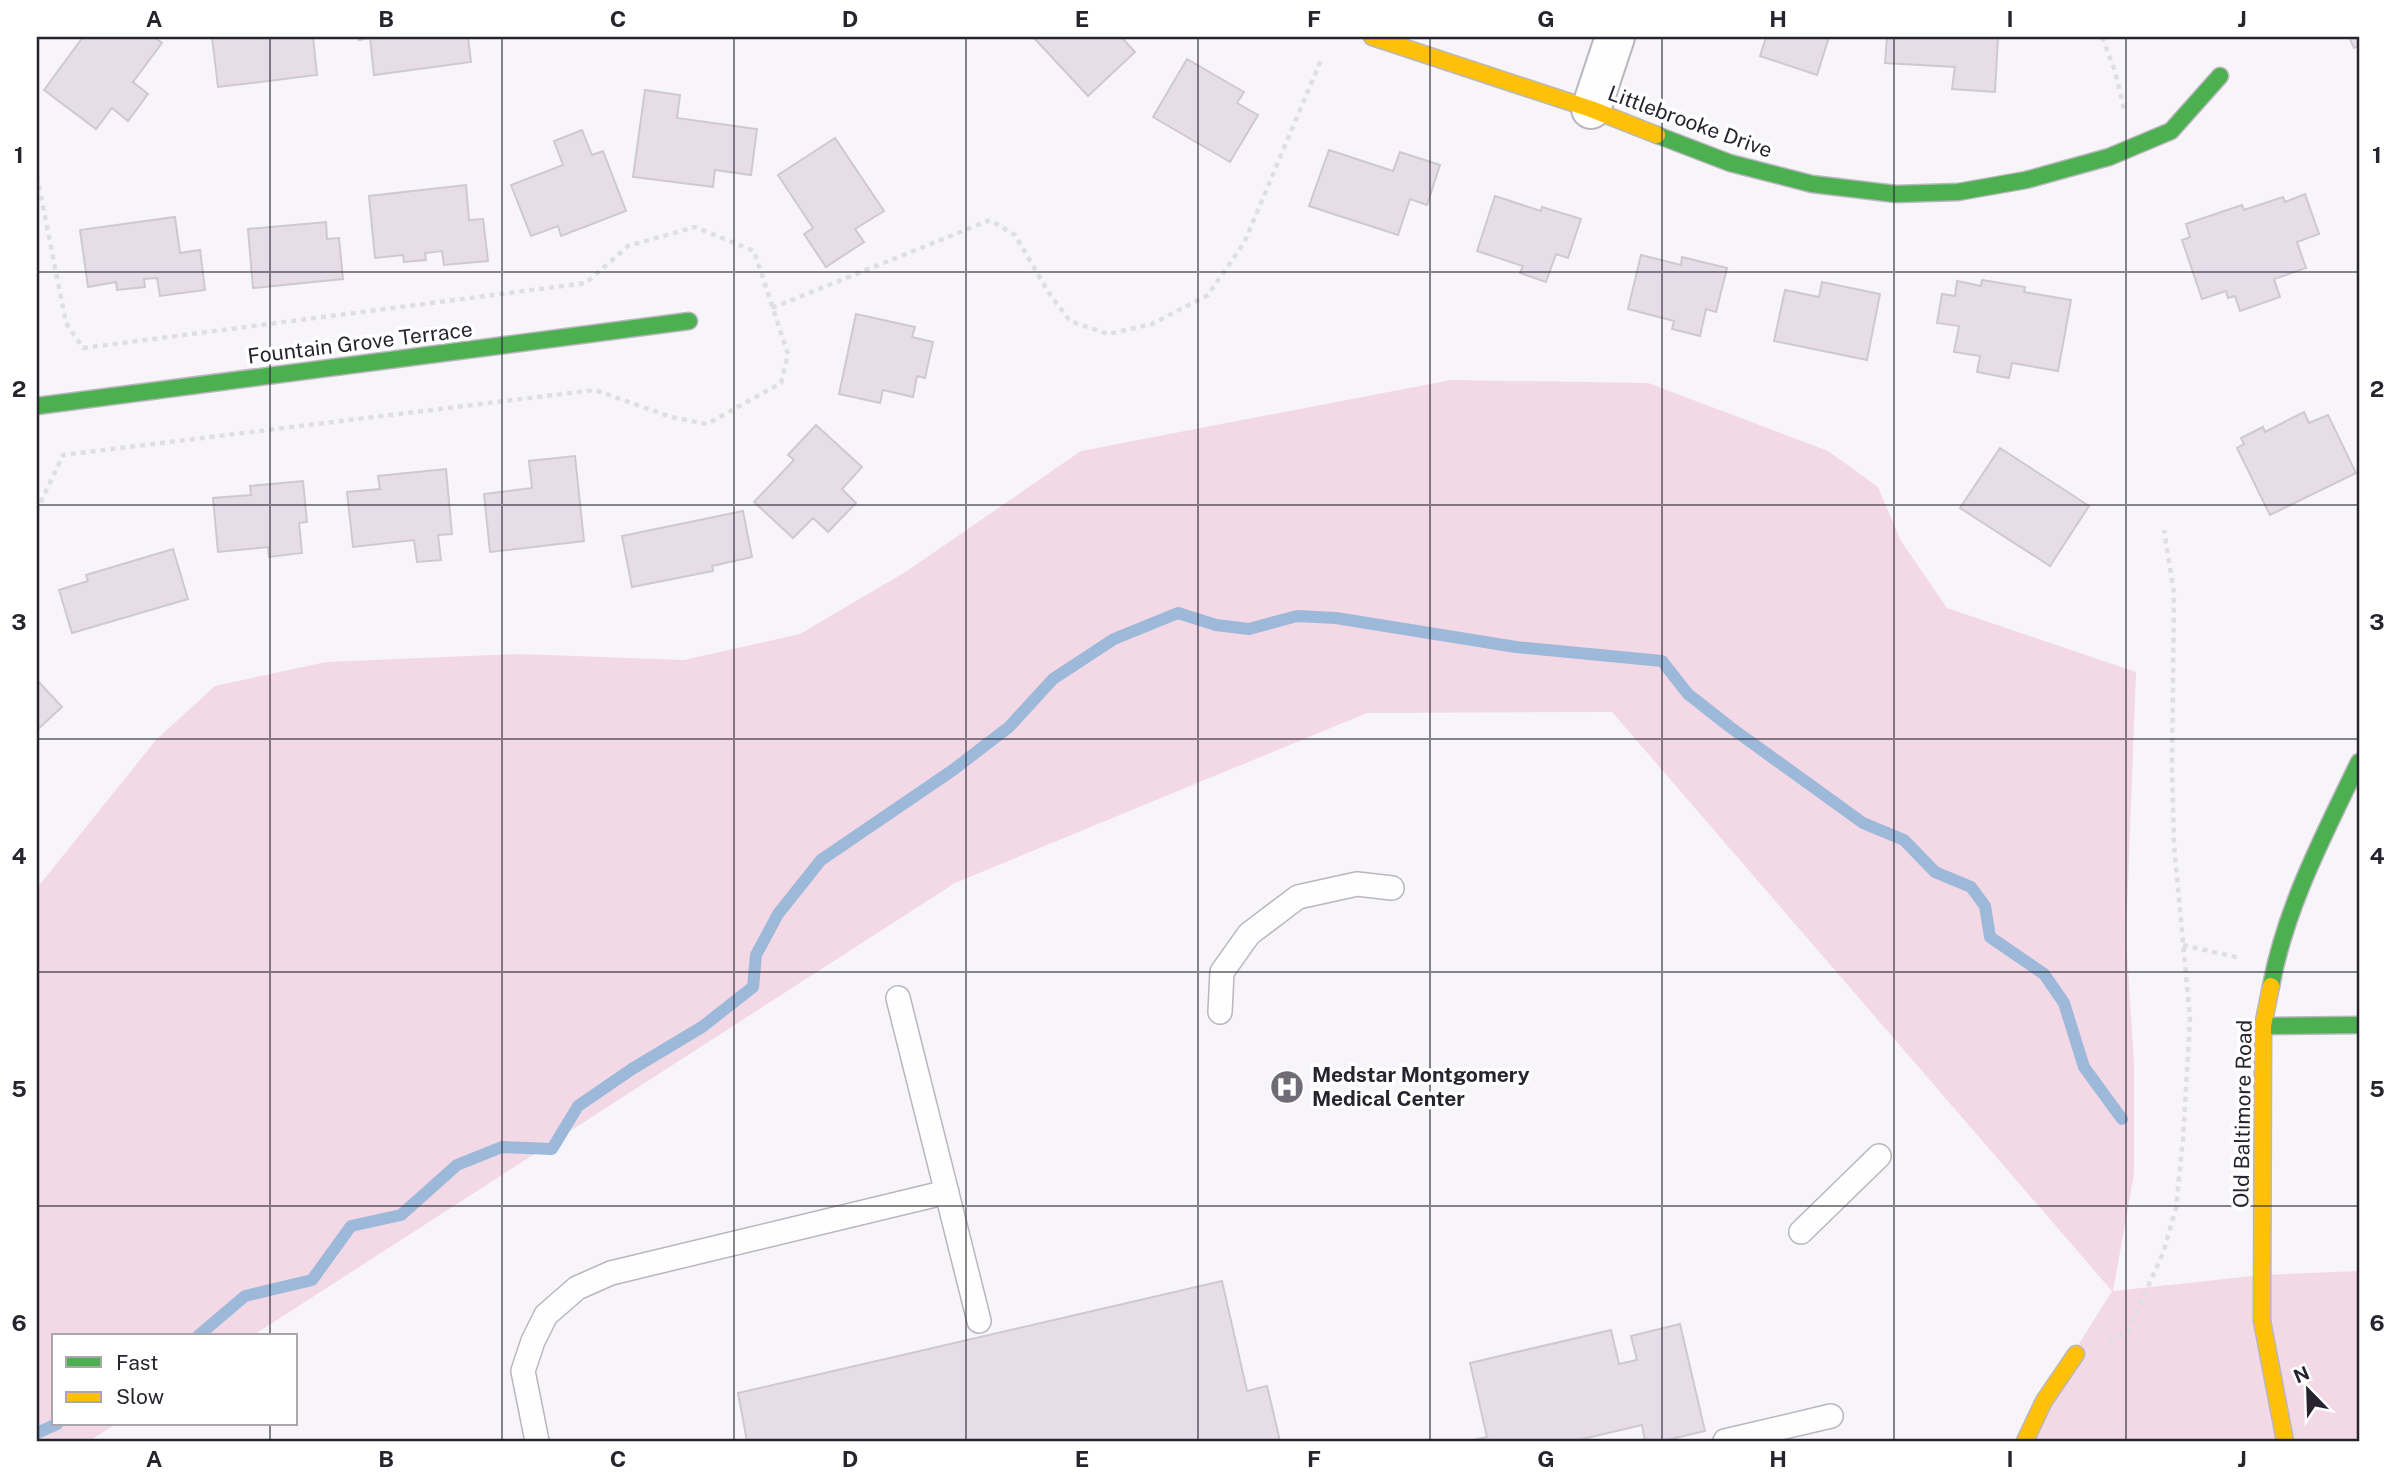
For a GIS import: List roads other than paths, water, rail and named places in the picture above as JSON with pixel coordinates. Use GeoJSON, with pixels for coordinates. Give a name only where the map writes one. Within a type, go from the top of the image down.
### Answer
{"type":"FeatureCollection","features":[{"type":"Feature","properties":{"kind":"street","name":"Littlebrooke Drive"},"geometry":{"type":"LineString","coordinates":[[1372,37],[1591,109],[1730,163],[1812,184],[1896,194],[1958,192],[2025,180],[2109,157],[2171,131],[2220,76]]}},
{"type":"Feature","properties":{"kind":"street"},"geometry":{"type":"LineString","coordinates":[[1591,109],[1615,37]]}},
{"type":"Feature","properties":{"kind":"street","name":"Fountain Grove Terrace"},"geometry":{"type":"LineString","coordinates":[[37,406],[689,321]]}},
{"type":"Feature","properties":{"kind":"street","name":"Old Baltimore Road"},"geometry":{"type":"LineString","coordinates":[[2285,1441],[2262,1321],[2263,1026],[2288,921],[2306,873],[2359,762]]}},
{"type":"Feature","properties":{"kind":"street"},"geometry":{"type":"LineString","coordinates":[[2263,1026],[2359,1025]]}},
{"type":"Feature","properties":{"kind":"street"},"geometry":{"type":"LineString","coordinates":[[2025,1441],[2044,1401],[2076,1354]]}},
{"type":"Feature","properties":{"kind":"lane"},"geometry":{"type":"LineString","coordinates":[[1220,1012],[1222,972],[1249,934],[1298,897],[1357,884],[1392,888]]}},
{"type":"Feature","properties":{"kind":"lane"},"geometry":{"type":"LineString","coordinates":[[898,998],[979,1321]]}},
{"type":"Feature","properties":{"kind":"lane"},"geometry":{"type":"LineString","coordinates":[[1801,1232],[1879,1156]]}},
{"type":"Feature","properties":{"kind":"lane"},"geometry":{"type":"LineString","coordinates":[[537,1441],[523,1371],[533,1341],[546,1315],[577,1287],[611,1273],[947,1192]]}},
{"type":"Feature","properties":{"kind":"lane"},"geometry":{"type":"LineString","coordinates":[[1725,1441],[1831,1416]]}},
{"type":"Feature","properties":{"kind":"waterway"},"geometry":{"type":"LineString","coordinates":[[200,1334],[245,1296],[312,1280],[351,1226],[401,1215],[457,1165],[502,1147],[552,1149],[578,1106],[632,1069],[702,1027],[753,987],[756,955],[778,914],[821,860],[953,770],[1009,727],[1053,679],[1114,639],[1178,613],[1216,625],[1249,629],[1297,616],[1336,618],[1516,647],[1662,661],[1688,694],[1730,727],[1863,823],[1904,840],[1935,872],[1971,887],[1985,906],[1990,937],[2044,974],[2064,1003],[2084,1067],[2122,1119]]}},
{"type":"Feature","properties":{"kind":"waterway"},"geometry":{"type":"LineString","coordinates":[[37,1433],[53,1426]]}},
{"type":"Feature","properties":{"kind":"place","name":"Medstar Montgomery Medical Center"},"geometry":{"type":"Point","coordinates":[1287,1087]}}]}
